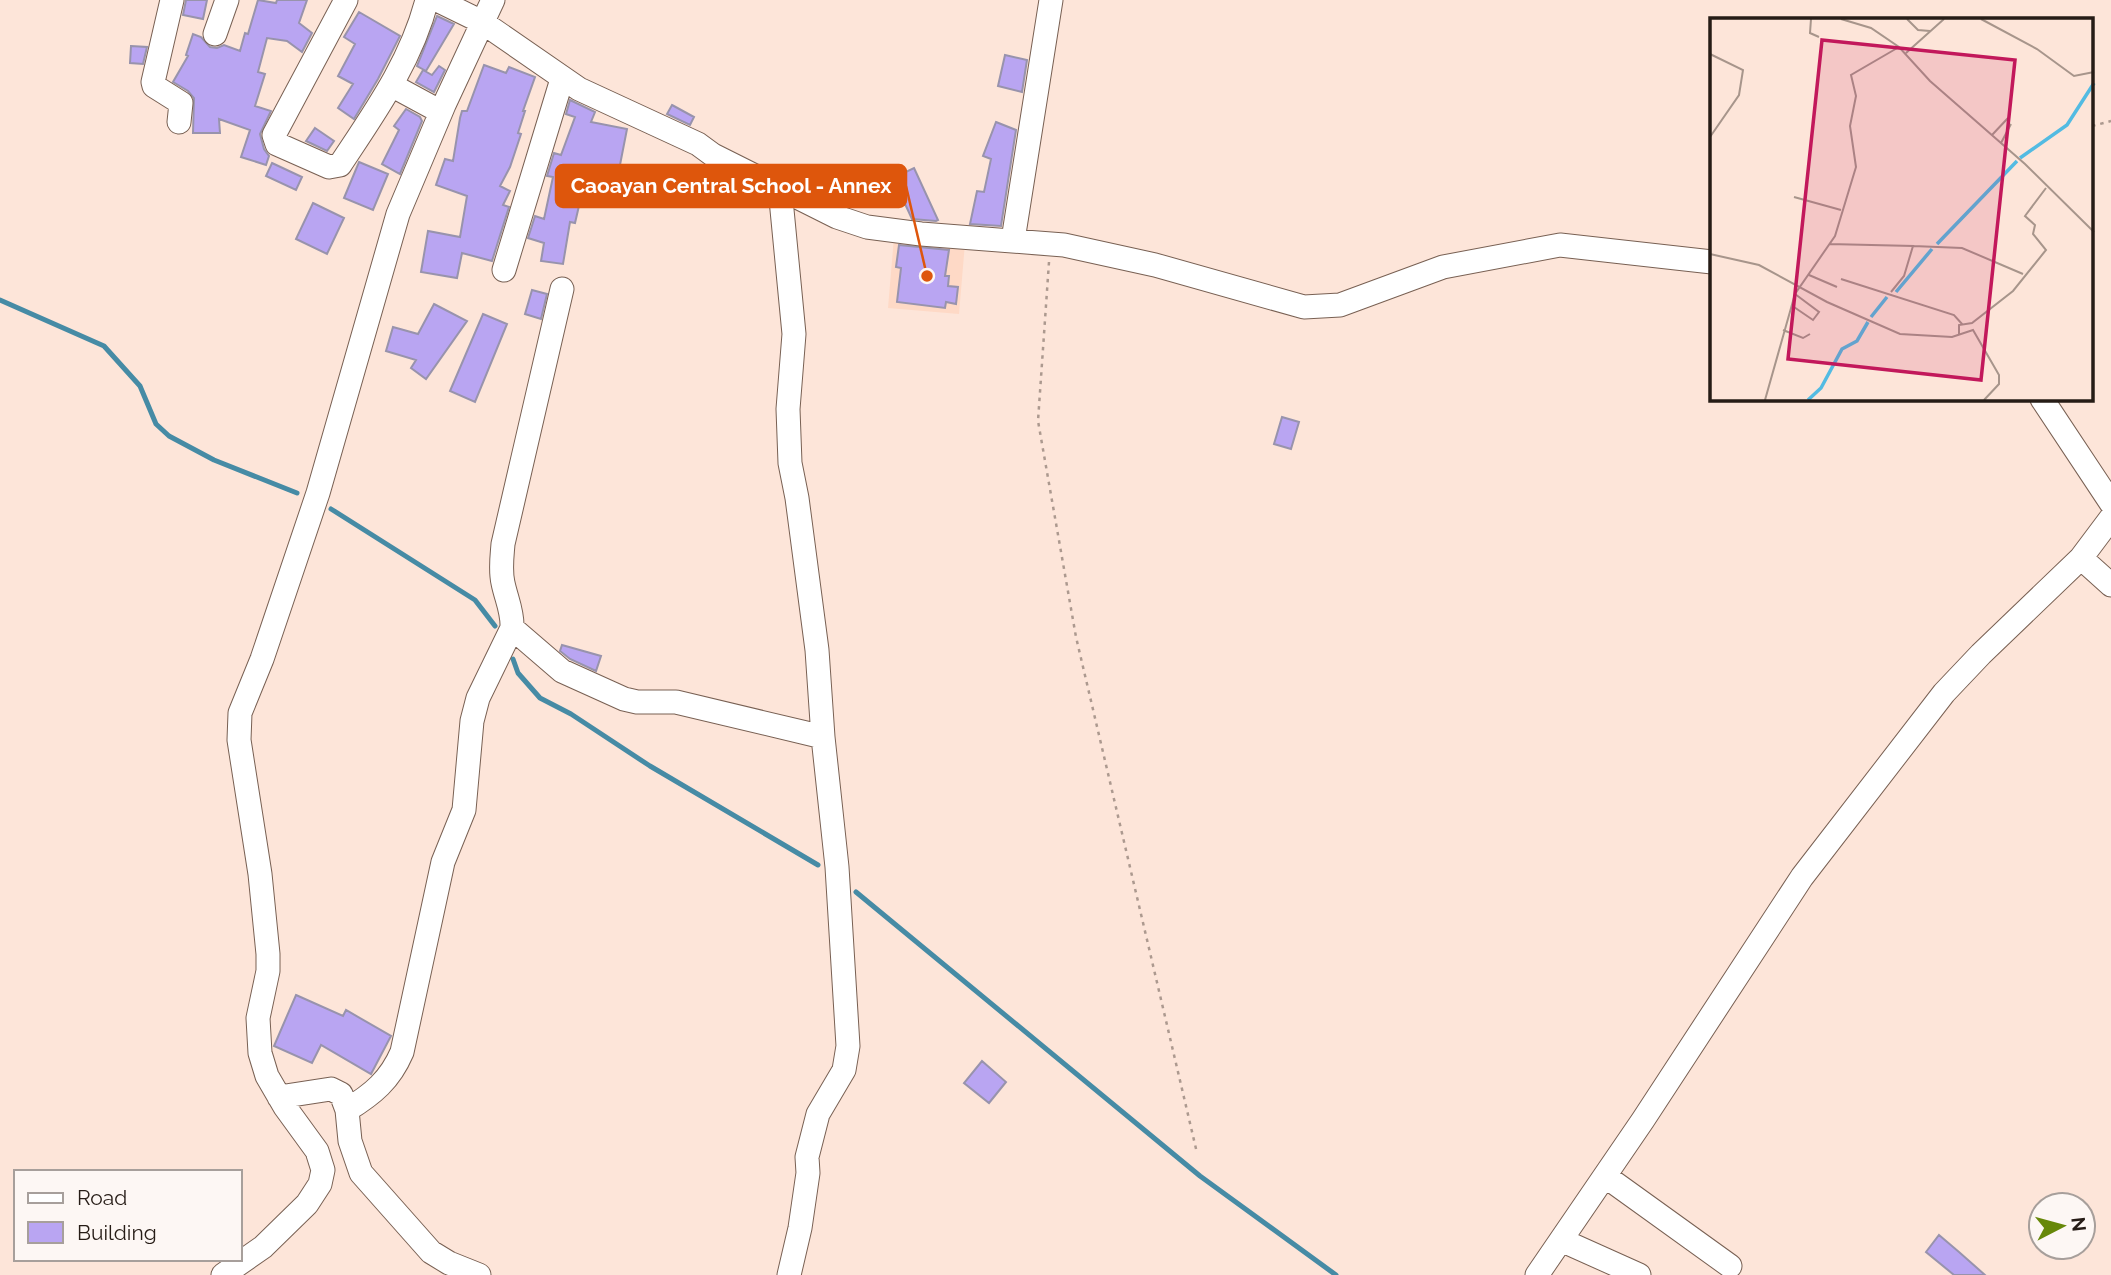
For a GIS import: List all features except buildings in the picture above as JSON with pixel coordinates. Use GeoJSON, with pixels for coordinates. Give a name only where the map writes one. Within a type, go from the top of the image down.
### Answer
{"type":"FeatureCollection","features":[{"type":"Feature","properties":{"kind":"street"},"geometry":{"type":"LineString","coordinates":[[172,0],[153,82],[154,86],[181,103],[179,122]]}},
{"type":"Feature","properties":{"kind":"street"},"geometry":{"type":"LineString","coordinates":[[215,34],[227,0]]}},
{"type":"Feature","properties":{"kind":"street"},"geometry":{"type":"LineString","coordinates":[[346,0],[274,135],[277,144],[329,167],[340,165],[393,86],[417,33],[427,0]]}},
{"type":"Feature","properties":{"kind":"street"},"geometry":{"type":"LineString","coordinates":[[437,0],[482,22],[562,79],[628,114],[698,144],[713,155],[837,218],[867,227],[1064,245],[1155,265],[1304,307],[1340,304],[1443,267],[1560,245],[1710,262]]}},
{"type":"Feature","properties":{"kind":"street"},"geometry":{"type":"LineString","coordinates":[[223,1275],[263,1247],[307,1203],[320,1184],[323,1170],[322,1160],[267,1076],[257,1034],[259,1010],[268,971],[268,954],[260,874],[239,740],[240,713],[262,659],[318,493],[398,214],[493,0]]}},
{"type":"Feature","properties":{"kind":"street"},"geometry":{"type":"LineString","coordinates":[[1024,241],[1051,0]]}},
{"type":"Feature","properties":{"kind":"street"},"geometry":{"type":"LineString","coordinates":[[504,270],[562,79]]}},
{"type":"Feature","properties":{"kind":"street"},"geometry":{"type":"LineString","coordinates":[[393,86],[441,112]]}},
{"type":"Feature","properties":{"kind":"street"},"geometry":{"type":"LineString","coordinates":[[780,189],[794,334],[788,409],[790,463],[817,650],[837,867],[848,1046],[844,1070],[817,1114],[807,1157],[808,1173],[800,1228],[789,1275]]}},
{"type":"Feature","properties":{"kind":"street"},"geometry":{"type":"LineString","coordinates":[[347,1110],[374,1093],[387,1080],[402,1052],[443,862],[464,810],[472,721],[489,671],[512,628],[502,582],[503,544],[562,289]]}},
{"type":"Feature","properties":{"kind":"street"},"geometry":{"type":"LineString","coordinates":[[2043,401],[2111,503]]}},
{"type":"Feature","properties":{"kind":"street"},"geometry":{"type":"LineString","coordinates":[[1536,1275],[1605,1176],[1783,902],[1903,744],[1944,693],[1981,654],[2081,558],[2111,518]]}},
{"type":"Feature","properties":{"kind":"street"},"geometry":{"type":"LineString","coordinates":[[2081,558],[2111,585]]}},
{"type":"Feature","properties":{"kind":"street"},"geometry":{"type":"LineString","coordinates":[[512,628],[562,671],[624,699],[637,702],[676,702],[823,737]]}},
{"type":"Feature","properties":{"kind":"street"},"geometry":{"type":"LineString","coordinates":[[279,1097],[331,1089],[341,1094],[347,1110],[350,1141],[361,1173],[432,1252],[449,1263],[479,1275]]}},
{"type":"Feature","properties":{"kind":"street"},"geometry":{"type":"LineString","coordinates":[[1605,1176],[1730,1266]]}},
{"type":"Feature","properties":{"kind":"street"},"geometry":{"type":"LineString","coordinates":[[1561,1240],[1639,1275]]}},
{"type":"Feature","properties":{"kind":"path"},"geometry":{"type":"LineString","coordinates":[[2094,125],[2111,121]]}},
{"type":"Feature","properties":{"kind":"path"},"geometry":{"type":"LineString","coordinates":[[1024,241],[1049,263],[1038,421],[1074,624],[1197,1153]]}},
{"type":"Feature","properties":{"kind":"shaded area"},"geometry":{"type":"Polygon","coordinates":[[[894,237],[965,243],[959,314],[888,308],[894,237]]]}},
{"type":"Feature","properties":{"kind":"waterway"},"geometry":{"type":"LineString","coordinates":[[0,300],[104,346],[140,386],[156,424],[169,436],[214,460],[297,493]]}},
{"type":"Feature","properties":{"kind":"waterway"},"geometry":{"type":"LineString","coordinates":[[331,509],[475,600],[495,626]]}},
{"type":"Feature","properties":{"kind":"waterway"},"geometry":{"type":"LineString","coordinates":[[513,659],[518,673],[540,698],[571,714],[650,766],[818,865]]}},
{"type":"Feature","properties":{"kind":"waterway"},"geometry":{"type":"LineString","coordinates":[[856,892],[1200,1176],[1336,1275]]}},
{"type":"Feature","properties":{"kind":"place","name":"Caoayan Central School - Annex"},"geometry":{"type":"Point","coordinates":[927,276]}}]}
